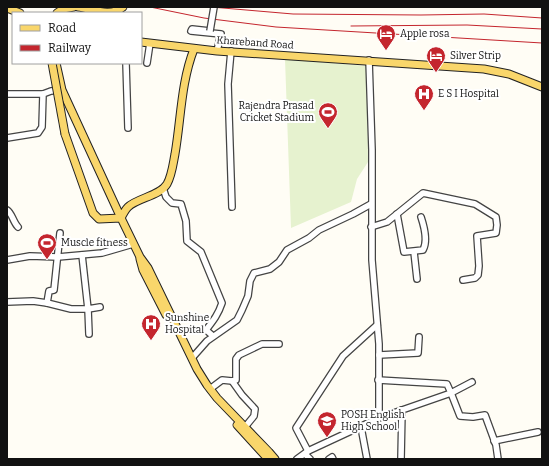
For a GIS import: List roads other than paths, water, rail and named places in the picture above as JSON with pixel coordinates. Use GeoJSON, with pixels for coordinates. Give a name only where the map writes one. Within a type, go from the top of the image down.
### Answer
{"type":"FeatureCollection","features":[{"type":"Feature","properties":{"kind":"main road"},"geometry":{"type":"LineString","coordinates":[[58,12],[63,9],[74,7]]}},
{"type":"Feature","properties":{"kind":"main road"},"geometry":{"type":"LineString","coordinates":[[78,7],[109,12],[119,10],[123,7]]}},
{"type":"Feature","properties":{"kind":"main road"},"geometry":{"type":"LineString","coordinates":[[7,8],[17,12]]}},
{"type":"Feature","properties":{"kind":"main road","name":"Khareband Road"},"geometry":{"type":"LineString","coordinates":[[142,42],[194,49],[369,60]]}},
{"type":"Feature","properties":{"kind":"main road"},"geometry":{"type":"LineString","coordinates":[[121,218],[128,207],[151,196],[166,186],[171,177],[188,63],[194,49]]}},
{"type":"Feature","properties":{"kind":"main road"},"geometry":{"type":"LineString","coordinates":[[369,60],[484,65],[510,70],[542,83]]}},
{"type":"Feature","properties":{"kind":"main road"},"geometry":{"type":"LineString","coordinates":[[369,60],[403,64],[484,69],[509,74],[542,87]]}},
{"type":"Feature","properties":{"kind":"main road"},"geometry":{"type":"LineString","coordinates":[[52,64],[65,134],[93,213],[99,219],[121,218]]}},
{"type":"Feature","properties":{"kind":"main road"},"geometry":{"type":"LineString","coordinates":[[56,64],[62,90],[140,257],[143,270],[176,330],[210,389],[275,459]]}},
{"type":"Feature","properties":{"kind":"main road"},"geometry":{"type":"LineString","coordinates":[[176,330],[206,391],[264,458]]}},
{"type":"Feature","properties":{"kind":"street"},"geometry":{"type":"LineString","coordinates":[[214,7],[210,31],[192,29],[192,31],[221,34],[217,50]]}},
{"type":"Feature","properties":{"kind":"street"},"geometry":{"type":"LineString","coordinates":[[148,64],[150,43]]}},
{"type":"Feature","properties":{"kind":"street"},"geometry":{"type":"LineString","coordinates":[[231,51],[228,84],[232,207]]}},
{"type":"Feature","properties":{"kind":"street"},"geometry":{"type":"LineString","coordinates":[[369,60],[372,143],[371,227],[377,325],[379,418]]}},
{"type":"Feature","properties":{"kind":"street"},"geometry":{"type":"LineString","coordinates":[[126,64],[128,128]]}},
{"type":"Feature","properties":{"kind":"street"},"geometry":{"type":"LineString","coordinates":[[7,94],[43,94],[50,91],[62,90]]}},
{"type":"Feature","properties":{"kind":"street"},"geometry":{"type":"LineString","coordinates":[[7,138],[38,133],[42,127],[43,94]]}},
{"type":"Feature","properties":{"kind":"street"},"geometry":{"type":"LineString","coordinates":[[163,188],[166,197],[172,203],[181,204],[186,221],[187,241],[200,252],[222,303],[212,324],[206,330],[213,336]]}},
{"type":"Feature","properties":{"kind":"street"},"geometry":{"type":"LineString","coordinates":[[371,227],[387,222],[423,193],[475,204],[496,217],[496,233],[477,236],[479,266],[478,275],[475,278],[463,280]]}},
{"type":"Feature","properties":{"kind":"street"},"geometry":{"type":"LineString","coordinates":[[192,358],[213,336],[237,320],[248,296],[250,281],[254,273],[270,269],[279,262],[288,250],[309,238],[319,230],[371,204]]}},
{"type":"Feature","properties":{"kind":"street"},"geometry":{"type":"LineString","coordinates":[[7,210],[11,214],[13,222],[18,227]]}},
{"type":"Feature","properties":{"kind":"street"},"geometry":{"type":"LineString","coordinates":[[397,214],[404,252],[423,250],[425,246],[421,217]]}},
{"type":"Feature","properties":{"kind":"street"},"geometry":{"type":"LineString","coordinates":[[47,303],[49,291],[54,290],[60,233]]}},
{"type":"Feature","properties":{"kind":"street"},"geometry":{"type":"LineString","coordinates":[[7,260],[30,256],[58,257],[102,253],[133,244]]}},
{"type":"Feature","properties":{"kind":"street"},"geometry":{"type":"LineString","coordinates":[[414,252],[417,279]]}},
{"type":"Feature","properties":{"kind":"street"},"geometry":{"type":"LineString","coordinates":[[82,255],[90,334]]}},
{"type":"Feature","properties":{"kind":"street"},"geometry":{"type":"LineString","coordinates":[[7,302],[33,301],[71,308],[88,309],[100,307]]}},
{"type":"Feature","properties":{"kind":"street"},"geometry":{"type":"LineString","coordinates":[[310,459],[296,428],[343,356],[377,325]]}},
{"type":"Feature","properties":{"kind":"street"},"geometry":{"type":"LineString","coordinates":[[378,355],[418,353],[419,337]]}},
{"type":"Feature","properties":{"kind":"street"},"geometry":{"type":"LineString","coordinates":[[210,389],[222,380],[236,380],[236,359],[238,355],[262,344],[279,344]]}},
{"type":"Feature","properties":{"kind":"street"},"geometry":{"type":"LineString","coordinates":[[378,380],[447,384],[460,416],[485,416],[494,441],[498,459]]}},
{"type":"Feature","properties":{"kind":"street"},"geometry":{"type":"LineString","coordinates":[[232,381],[242,395],[256,409],[254,416],[245,427]]}},
{"type":"Feature","properties":{"kind":"street"},"geometry":{"type":"LineString","coordinates":[[297,459],[306,453],[379,418],[451,393],[472,382]]}},
{"type":"Feature","properties":{"kind":"street"},"geometry":{"type":"LineString","coordinates":[[401,459],[402,410]]}},
{"type":"Feature","properties":{"kind":"street"},"geometry":{"type":"LineString","coordinates":[[361,427],[367,459]]}},
{"type":"Feature","properties":{"kind":"street"},"geometry":{"type":"LineString","coordinates":[[494,441],[538,432]]}},
{"type":"Feature","properties":{"kind":"street"},"geometry":{"type":"LineString","coordinates":[[329,459],[332,457],[333,459]]}},
{"type":"Feature","properties":{"kind":"railway"},"geometry":{"type":"LineString","coordinates":[[150,7],[204,18],[276,27],[542,43]]}},
{"type":"Feature","properties":{"kind":"railway"},"geometry":{"type":"LineString","coordinates":[[211,7],[293,14],[484,14],[542,18]]}},
{"type":"Feature","properties":{"kind":"railway"},"geometry":{"type":"LineString","coordinates":[[351,26],[467,25],[542,29]]}},
{"type":"Feature","properties":{"kind":"place","name":"Apple rosa"},"geometry":{"type":"Point","coordinates":[386,51]}},
{"type":"Feature","properties":{"kind":"place","name":"Silver Strip"},"geometry":{"type":"Point","coordinates":[436,73]}},
{"type":"Feature","properties":{"kind":"place","name":"E S I Hospital"},"geometry":{"type":"Point","coordinates":[424,111]}},
{"type":"Feature","properties":{"kind":"place","name":"Rajendra Prasad Cricket Stadium"},"geometry":{"type":"Point","coordinates":[328,129]}},
{"type":"Feature","properties":{"kind":"place","name":"Muscle fitness"},"geometry":{"type":"Point","coordinates":[47,260]}},
{"type":"Feature","properties":{"kind":"place","name":"Sunshine Hospital"},"geometry":{"type":"Point","coordinates":[151,341]}},
{"type":"Feature","properties":{"kind":"place","name":"POSH English High School"},"geometry":{"type":"Point","coordinates":[327,438]}}]}
